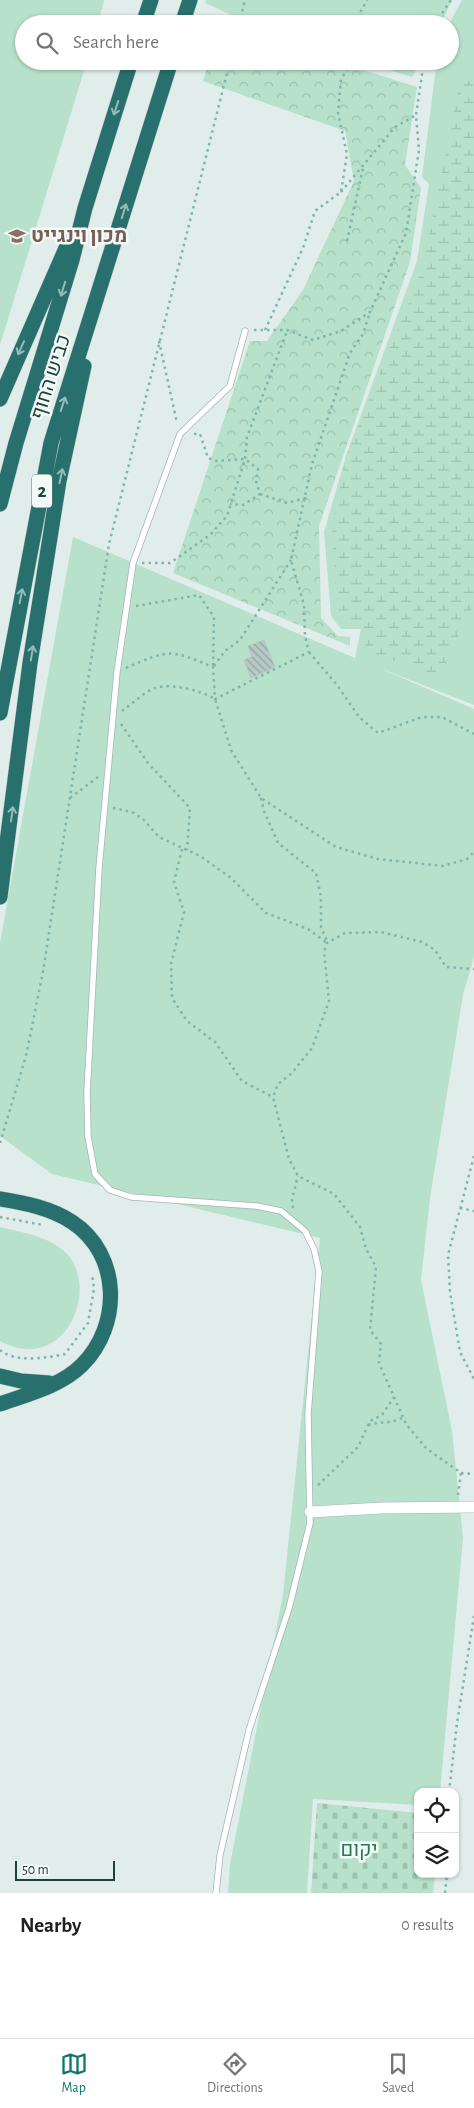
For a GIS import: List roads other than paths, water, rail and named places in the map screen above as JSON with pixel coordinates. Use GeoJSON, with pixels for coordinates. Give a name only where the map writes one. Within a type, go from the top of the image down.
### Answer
{"type":"FeatureCollection","features":[{"type":"Feature","properties":{"kind":"highway"},"geometry":{"type":"LineString","coordinates":[[146,15],[151,0]]}},
{"type":"Feature","properties":{"kind":"highway"},"geometry":{"type":"LineString","coordinates":[[185,15],[190,0]]}},
{"type":"Feature","properties":{"kind":"highway","name":"כביש החוף"},"geometry":{"type":"LineString","coordinates":[[0,504],[16,443],[72,260],[84,208],[128,70]]}},
{"type":"Feature","properties":{"kind":"highway","name":"כביש החוף"},"geometry":{"type":"LineString","coordinates":[[0,713],[51,443],[168,70]]}},
{"type":"Feature","properties":{"kind":"highway"},"geometry":{"type":"LineString","coordinates":[[0,399],[84,208]]}},
{"type":"Feature","properties":{"kind":"highway"},"geometry":{"type":"LineString","coordinates":[[0,897],[30,663],[59,480],[104,274]]}},
{"type":"Feature","properties":{"kind":"highway"},"geometry":{"type":"LineString","coordinates":[[0,1199],[38,1207],[72,1221],[96,1244],[108,1272],[112,1292],[111,1308],[101,1341],[81,1366],[56,1383],[0,1404]]}},
{"type":"Feature","properties":{"kind":"highway"},"geometry":{"type":"LineString","coordinates":[[0,1376],[22,1381],[56,1383]]}},
{"type":"Feature","properties":{"kind":"street"},"geometry":{"type":"LineString","coordinates":[[310,1512],[456,1506],[474,1507]]}},
{"type":"Feature","properties":{"kind":"lane"},"geometry":{"type":"LineString","coordinates":[[216,1893],[220,1855],[249,1730],[289,1608],[310,1523],[308,1414],[319,1271],[314,1249],[308,1237],[293,1220],[281,1211],[257,1206],[131,1197],[110,1190],[95,1174],[88,1137],[87,1093],[99,868],[117,672],[133,563],[180,434],[230,386],[245,331]]}},
{"type":"Feature","properties":{"kind":"place","name":"מכון וינגייט"},"geometry":{"type":"Point","coordinates":[17,236]}},
{"type":"Feature","properties":{"kind":"park label","name":"יקום"},"geometry":{"type":"Point","coordinates":[359,1850]}}]}
